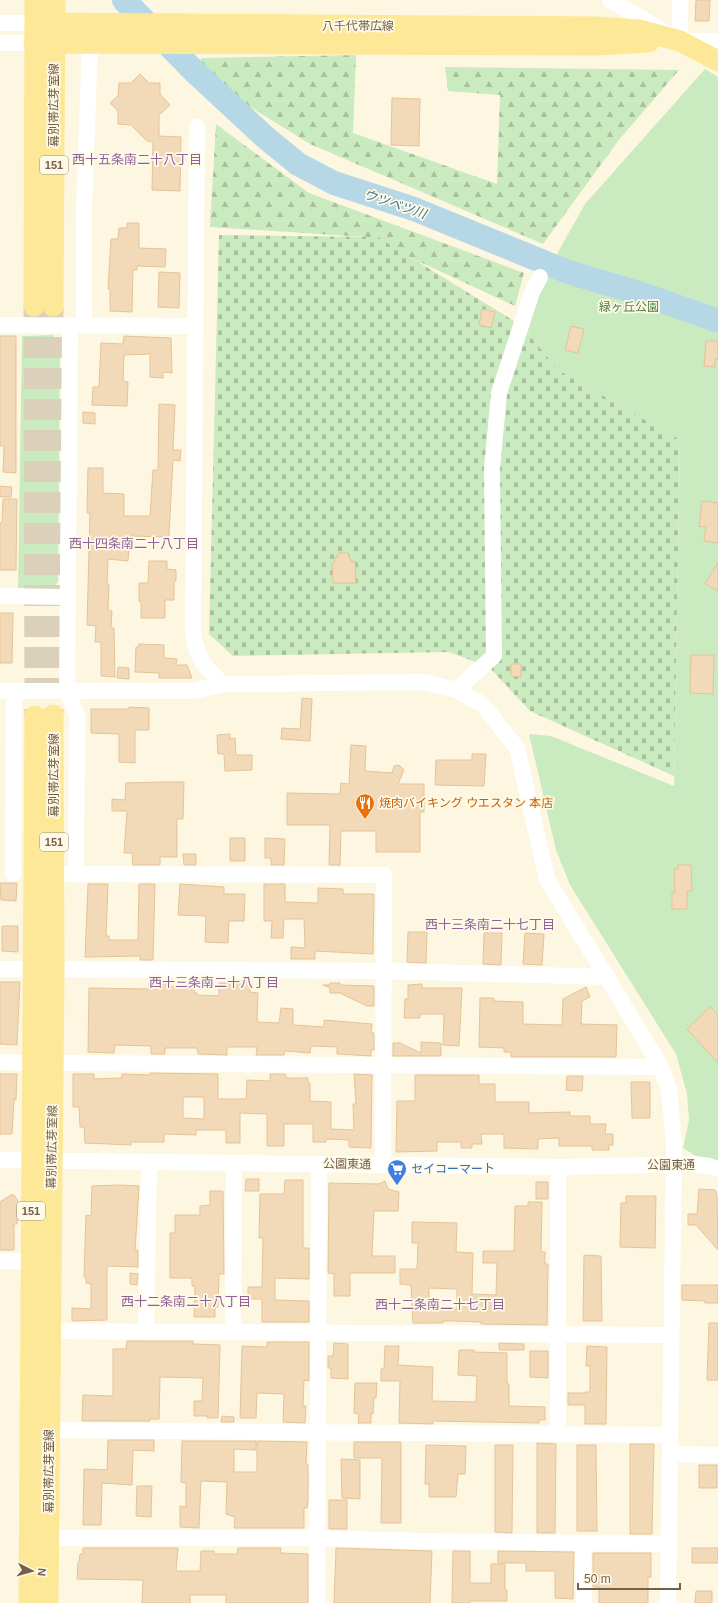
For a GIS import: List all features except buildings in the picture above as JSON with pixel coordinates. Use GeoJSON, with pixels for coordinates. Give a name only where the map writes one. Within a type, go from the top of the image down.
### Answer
{"type":"FeatureCollection","features":[{"type":"Feature","properties":{"kind":"main road","name":"幕別帯広芽室線"},"geometry":{"type":"LineString","coordinates":[[35,0],[45,33]]}},
{"type":"Feature","properties":{"kind":"main road","name":"幕別帯広芽室線"},"geometry":{"type":"LineString","coordinates":[[43,306],[45,33],[55,0]]}},
{"type":"Feature","properties":{"kind":"main road","name":"八千代帯広線"},"geometry":{"type":"LineString","coordinates":[[45,33],[128,24],[596,28],[639,30],[680,41],[718,61]]}},
{"type":"Feature","properties":{"kind":"main road","name":"八千代帯広線"},"geometry":{"type":"LineString","coordinates":[[45,33],[90,42],[596,45],[680,41]]}},
{"type":"Feature","properties":{"kind":"main road","name":"幕別帯広芽室線"},"geometry":{"type":"LineString","coordinates":[[29,1603],[39,1430],[42,1161],[53,1063],[44,969],[44,716]]}},
{"type":"Feature","properties":{"kind":"main road","name":"幕別帯広芽室線"},"geometry":{"type":"LineString","coordinates":[[42,1161],[32,1063],[44,969]]}},
{"type":"Feature","properties":{"kind":"main road","name":"幕別帯広芽室線"},"geometry":{"type":"LineString","coordinates":[[39,1430],[48,1538],[48,1603]]}},
{"type":"Feature","properties":{"kind":"street"},"geometry":{"type":"LineString","coordinates":[[610,0],[680,41],[718,41]]}},
{"type":"Feature","properties":{"kind":"street"},"geometry":{"type":"LineString","coordinates":[[680,0],[680,41]]}},
{"type":"Feature","properties":{"kind":"street"},"geometry":{"type":"LineString","coordinates":[[0,23],[45,33]]}},
{"type":"Feature","properties":{"kind":"street"},"geometry":{"type":"LineString","coordinates":[[0,42],[45,33]]}},
{"type":"Feature","properties":{"kind":"street"},"geometry":{"type":"LineString","coordinates":[[76,875],[77,715],[67,691],[67,598],[77,325],[84,209],[90,42]]}},
{"type":"Feature","properties":{"kind":"street"},"geometry":{"type":"LineString","coordinates":[[197,127],[193,632],[196,652],[201,663],[223,684]]}},
{"type":"Feature","properties":{"kind":"street"},"geometry":{"type":"LineString","coordinates":[[456,690],[494,656],[492,470],[499,394],[532,292],[540,277]]}},
{"type":"Feature","properties":{"kind":"street"},"geometry":{"type":"LineString","coordinates":[[0,325],[195,326]]}},
{"type":"Feature","properties":{"kind":"street"},"geometry":{"type":"LineString","coordinates":[[0,596],[67,598]]}},
{"type":"Feature","properties":{"kind":"street"},"geometry":{"type":"LineString","coordinates":[[383,1165],[384,875],[7,874],[7,691],[193,691],[223,684],[424,682],[456,690],[482,704],[516,748],[547,879],[608,977],[661,1067],[669,1090],[674,1143],[670,1335],[668,1603]]}},
{"type":"Feature","properties":{"kind":"street"},"geometry":{"type":"LineString","coordinates":[[0,969],[384,972],[608,977]]}},
{"type":"Feature","properties":{"kind":"street"},"geometry":{"type":"LineString","coordinates":[[0,1062],[32,1063]]}},
{"type":"Feature","properties":{"kind":"street"},"geometry":{"type":"LineString","coordinates":[[53,1063],[661,1067]]}},
{"type":"Feature","properties":{"kind":"street","name":"公園東通"},"geometry":{"type":"LineString","coordinates":[[0,1160],[383,1165],[558,1166],[695,1164],[709,1166],[718,1170]]}},
{"type":"Feature","properties":{"kind":"street"},"geometry":{"type":"LineString","coordinates":[[146,1332],[149,1162]]}},
{"type":"Feature","properties":{"kind":"street"},"geometry":{"type":"LineString","coordinates":[[233,1332],[234,1164]]}},
{"type":"Feature","properties":{"kind":"street"},"geometry":{"type":"LineString","coordinates":[[317,1603],[319,1432],[319,1164]]}},
{"type":"Feature","properties":{"kind":"street"},"geometry":{"type":"LineString","coordinates":[[558,1166],[558,1433]]}},
{"type":"Feature","properties":{"kind":"street"},"geometry":{"type":"LineString","coordinates":[[0,1261],[40,1261]]}},
{"type":"Feature","properties":{"kind":"street"},"geometry":{"type":"LineString","coordinates":[[40,1331],[670,1335]]}},
{"type":"Feature","properties":{"kind":"street"},"geometry":{"type":"LineString","coordinates":[[39,1430],[669,1435]]}},
{"type":"Feature","properties":{"kind":"street"},"geometry":{"type":"LineString","coordinates":[[670,1454],[718,1455]]}},
{"type":"Feature","properties":{"kind":"street"},"geometry":{"type":"LineString","coordinates":[[48,1538],[318,1538],[420,1541],[668,1544]]}},
{"type":"Feature","properties":{"kind":"street"},"geometry":{"type":"LineString","coordinates":[[583,1543],[584,1603]]}},
{"type":"Feature","properties":{"kind":"green space"},"geometry":{"type":"Polygon","coordinates":[[[356,55],[353,133],[497,184],[500,95],[448,91],[445,67],[679,70],[618,141],[543,244],[310,144],[197,74],[201,58],[356,55]]]}},
{"type":"Feature","properties":{"kind":"green space","name":"緑ヶ丘公園"},"geometry":{"type":"Polygon","coordinates":[[[705,69],[718,77],[718,1170],[683,1148],[689,1120],[687,1094],[676,1054],[570,885],[556,850],[529,734],[551,736],[674,786],[680,440],[558,370],[522,326],[534,295],[585,204],[705,69]]]}},
{"type":"Feature","properties":{"kind":"green space"},"geometry":{"type":"Polygon","coordinates":[[[216,124],[309,193],[524,273],[515,306],[366,237],[210,227],[216,124]]]}},
{"type":"Feature","properties":{"kind":"green space"},"geometry":{"type":"Polygon","coordinates":[[[219,235],[378,237],[522,326],[558,370],[680,440],[674,776],[530,711],[489,667],[449,652],[233,656],[209,634],[219,235]]]}},
{"type":"Feature","properties":{"kind":"green space"},"geometry":{"type":"Polygon","coordinates":[[[53,335],[60,344],[58,582],[51,589],[18,588],[22,336],[53,335]]]}},
{"type":"Feature","properties":{"kind":"waterway","name":"ウツベツ川"},"geometry":{"type":"LineString","coordinates":[[124,0],[197,74],[265,137],[298,164],[334,183],[414,209],[568,272],[642,294],[718,321]]}},
{"type":"Feature","properties":{"kind":"tunnel"},"geometry":{"type":"LineString","coordinates":[[34,306],[35,716]]}},
{"type":"Feature","properties":{"kind":"tunnel"},"geometry":{"type":"LineString","coordinates":[[53,306],[53,715]]}},
{"type":"Feature","properties":{"kind":"place","name":"焼肉バイキング ウエスタン 本店"},"geometry":{"type":"Point","coordinates":[365,820]}},
{"type":"Feature","properties":{"kind":"place","name":"セイコーマート"},"geometry":{"type":"Point","coordinates":[397,1186]}},
{"type":"Feature","properties":{"kind":"district","name":"西十五条南二十八丁目"},"geometry":{"type":"Point","coordinates":[137,159]}},
{"type":"Feature","properties":{"kind":"district","name":"西十四条南二十八丁目"},"geometry":{"type":"Point","coordinates":[134,543]}},
{"type":"Feature","properties":{"kind":"district","name":"西十三条南二十七丁目"},"geometry":{"type":"Point","coordinates":[490,924]}},
{"type":"Feature","properties":{"kind":"district","name":"西十三条南二十八丁目"},"geometry":{"type":"Point","coordinates":[214,982]}},
{"type":"Feature","properties":{"kind":"district","name":"西十二条南二十八丁目"},"geometry":{"type":"Point","coordinates":[186,1301]}},
{"type":"Feature","properties":{"kind":"district","name":"西十二条南二十七丁目"},"geometry":{"type":"Point","coordinates":[440,1304]}}]}
